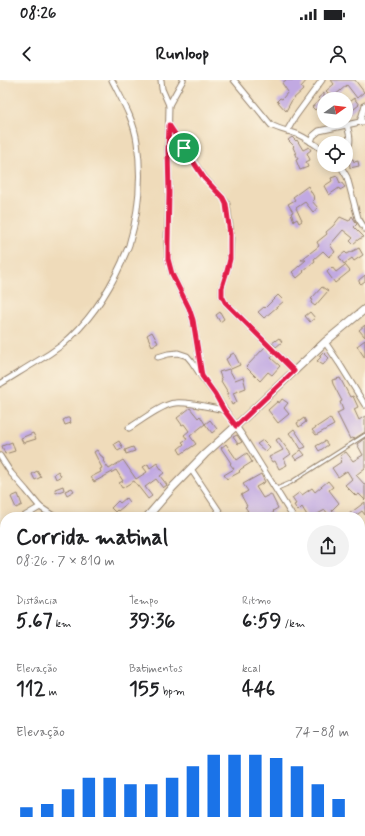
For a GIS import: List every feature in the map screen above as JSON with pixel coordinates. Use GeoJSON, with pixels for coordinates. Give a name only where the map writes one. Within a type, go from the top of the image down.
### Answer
{"type":"FeatureCollection","features":[{"type":"Feature","properties":{"kind":"street"},"geometry":{"type":"LineString","coordinates":[[0,384],[56,349],[75,333],[98,305],[118,271],[129,246],[136,218],[139,191],[137,141],[131,121],[112,80]]}},
{"type":"Feature","properties":{"kind":"street"},"geometry":{"type":"LineString","coordinates":[[161,80],[162,89],[169,104],[168,259],[172,274],[189,308],[193,320],[202,376]]}},
{"type":"Feature","properties":{"kind":"street"},"geometry":{"type":"LineString","coordinates":[[169,104],[183,80]]}},
{"type":"Feature","properties":{"kind":"street"},"geometry":{"type":"LineString","coordinates":[[234,80],[271,125],[299,135],[317,146]]}},
{"type":"Feature","properties":{"kind":"street"},"geometry":{"type":"LineString","coordinates":[[287,131],[295,117],[322,80]]}},
{"type":"Feature","properties":{"kind":"street"},"geometry":{"type":"LineString","coordinates":[[362,122],[365,105]]}},
{"type":"Feature","properties":{"kind":"street"},"geometry":{"type":"LineString","coordinates":[[169,125],[204,178],[223,198],[226,204],[230,234],[230,259],[222,287],[222,296],[225,302],[294,371]]}},
{"type":"Feature","properties":{"kind":"street"},"geometry":{"type":"LineString","coordinates":[[311,142],[313,136],[318,131],[330,128]]}},
{"type":"Feature","properties":{"kind":"street"},"geometry":{"type":"LineString","coordinates":[[344,172],[347,177],[358,218],[365,229]]}},
{"type":"Feature","properties":{"kind":"street"},"geometry":{"type":"LineString","coordinates":[[151,512],[205,454],[326,342],[365,309]]}},
{"type":"Feature","properties":{"kind":"street"},"geometry":{"type":"LineString","coordinates":[[326,342],[365,406]]}},
{"type":"Feature","properties":{"kind":"street"},"geometry":{"type":"LineString","coordinates":[[158,357],[178,353],[187,356],[215,394],[290,512]]}},
{"type":"Feature","properties":{"kind":"street"},"geometry":{"type":"LineString","coordinates":[[130,428],[164,406],[175,402],[224,410]]}},
{"type":"Feature","properties":{"kind":"street"},"geometry":{"type":"LineString","coordinates":[[0,456],[11,473],[40,507],[47,512]]}},
{"type":"Feature","properties":{"kind":"street"},"geometry":{"type":"LineString","coordinates":[[191,468],[220,512]]}},
{"type":"Feature","properties":{"kind":"street"},"geometry":{"type":"LineString","coordinates":[[32,512],[40,507]]}},
{"type":"Feature","properties":{"kind":"lane"},"geometry":{"type":"LineString","coordinates":[[276,489],[290,483],[365,435]]}},
{"type":"Feature","properties":{"kind":"building"},"geometry":{"type":"Polygon","coordinates":[[[286,80],[307,80],[301,87],[303,90],[292,100],[286,111],[277,101],[280,98],[282,99],[288,92],[282,83],[286,80]]]}},
{"type":"Feature","properties":{"kind":"building"},"geometry":{"type":"Polygon","coordinates":[[[331,80],[355,80],[364,92],[357,98],[347,85],[339,92],[326,91],[334,84],[331,80]]]}},
{"type":"Feature","properties":{"kind":"building"},"geometry":{"type":"Polygon","coordinates":[[[354,98],[359,105],[353,110],[354,98]]]}},
{"type":"Feature","properties":{"kind":"building"},"geometry":{"type":"Polygon","coordinates":[[[317,103],[317,108],[315,110],[312,107],[317,103]]]}},
{"type":"Feature","properties":{"kind":"building"},"geometry":{"type":"Polygon","coordinates":[[[292,137],[296,141],[297,140],[303,150],[309,147],[311,150],[307,153],[310,160],[306,162],[308,167],[300,170],[296,160],[298,159],[293,147],[294,146],[288,140],[292,137]]]}},
{"type":"Feature","properties":{"kind":"building"},"geometry":{"type":"Polygon","coordinates":[[[353,159],[354,162],[358,161],[359,166],[353,167],[353,159]]]}},
{"type":"Feature","properties":{"kind":"building"},"geometry":{"type":"Polygon","coordinates":[[[337,176],[340,183],[341,182],[345,187],[340,190],[339,188],[329,195],[324,186],[332,181],[331,178],[337,176]]]}},
{"type":"Feature","properties":{"kind":"building"},"geometry":{"type":"Polygon","coordinates":[[[308,186],[315,199],[312,201],[318,208],[313,212],[305,202],[296,208],[302,221],[299,223],[297,219],[294,221],[291,213],[293,212],[288,204],[295,200],[293,197],[308,186]]]}},
{"type":"Feature","properties":{"kind":"building"},"geometry":{"type":"Polygon","coordinates":[[[352,216],[357,224],[354,227],[364,237],[353,244],[350,241],[353,238],[343,230],[330,245],[335,252],[329,257],[323,251],[297,278],[292,272],[306,260],[301,260],[319,246],[317,242],[327,234],[326,232],[340,217],[349,221],[352,216]]]}},
{"type":"Feature","properties":{"kind":"building"},"geometry":{"type":"Polygon","coordinates":[[[359,248],[363,255],[354,261],[352,258],[344,264],[339,257],[345,252],[347,254],[359,248]]]}},
{"type":"Feature","properties":{"kind":"building"},"geometry":{"type":"Polygon","coordinates":[[[345,265],[350,271],[335,283],[327,272],[332,267],[336,272],[345,265]]]}},
{"type":"Feature","properties":{"kind":"building"},"geometry":{"type":"Polygon","coordinates":[[[365,275],[365,281],[361,284],[359,280],[365,275]]]}},
{"type":"Feature","properties":{"kind":"building"},"geometry":{"type":"Polygon","coordinates":[[[322,287],[328,291],[315,306],[311,303],[313,300],[311,299],[322,287]]]}},
{"type":"Feature","properties":{"kind":"building"},"geometry":{"type":"Polygon","coordinates":[[[278,295],[284,301],[264,318],[258,312],[264,307],[265,308],[278,295]]]}},
{"type":"Feature","properties":{"kind":"building"},"geometry":{"type":"Polygon","coordinates":[[[220,312],[224,319],[220,322],[216,315],[220,312]]]}},
{"type":"Feature","properties":{"kind":"building"},"geometry":{"type":"Polygon","coordinates":[[[310,312],[315,318],[310,322],[305,316],[310,312]]]}},
{"type":"Feature","properties":{"kind":"building"},"geometry":{"type":"Polygon","coordinates":[[[365,325],[365,337],[359,330],[365,325]]]}},
{"type":"Feature","properties":{"kind":"building"},"geometry":{"type":"Polygon","coordinates":[[[152,332],[158,343],[152,346],[147,335],[152,332]]]}},
{"type":"Feature","properties":{"kind":"building"},"geometry":{"type":"Polygon","coordinates":[[[279,338],[282,342],[276,347],[272,343],[279,338]]]}},
{"type":"Feature","properties":{"kind":"building"},"geometry":{"type":"Polygon","coordinates":[[[365,340],[365,358],[357,346],[365,340]]]}},
{"type":"Feature","properties":{"kind":"building"},"geometry":{"type":"Polygon","coordinates":[[[265,347],[273,355],[271,358],[280,366],[272,375],[268,372],[260,381],[246,367],[265,347]]]}},
{"type":"Feature","properties":{"kind":"building"},"geometry":{"type":"Polygon","coordinates":[[[323,352],[329,358],[323,365],[317,361],[323,352]]]}},
{"type":"Feature","properties":{"kind":"building"},"geometry":{"type":"Polygon","coordinates":[[[234,353],[240,365],[231,369],[226,359],[234,353]]]}},
{"type":"Feature","properties":{"kind":"building"},"geometry":{"type":"Polygon","coordinates":[[[229,369],[235,380],[243,377],[246,388],[233,393],[237,402],[232,405],[227,394],[229,394],[221,381],[219,372],[229,369]]]}},
{"type":"Feature","properties":{"kind":"building"},"geometry":{"type":"Polygon","coordinates":[[[340,378],[350,397],[353,396],[358,407],[354,409],[359,420],[365,416],[365,432],[354,439],[350,439],[337,413],[343,410],[340,402],[342,401],[332,380],[340,378]]]}},
{"type":"Feature","properties":{"kind":"building"},"geometry":{"type":"Polygon","coordinates":[[[282,399],[288,403],[284,408],[289,414],[278,423],[268,410],[278,401],[279,403],[282,399]]]}},
{"type":"Feature","properties":{"kind":"building"},"geometry":{"type":"Polygon","coordinates":[[[190,408],[198,418],[200,416],[205,424],[190,436],[196,444],[181,454],[178,449],[184,444],[182,442],[187,439],[184,435],[189,431],[177,418],[190,408]]]}},
{"type":"Feature","properties":{"kind":"building"},"geometry":{"type":"Polygon","coordinates":[[[69,418],[71,423],[65,425],[63,420],[69,418]]]}},
{"type":"Feature","properties":{"kind":"building"},"geometry":{"type":"Polygon","coordinates":[[[304,418],[306,422],[299,427],[297,423],[304,418]]]}},
{"type":"Feature","properties":{"kind":"building"},"geometry":{"type":"Polygon","coordinates":[[[330,418],[334,425],[316,435],[312,430],[330,418]]]}},
{"type":"Feature","properties":{"kind":"building"},"geometry":{"type":"Polygon","coordinates":[[[210,420],[217,429],[212,433],[205,424],[210,420]]]}},
{"type":"Feature","properties":{"kind":"building"},"geometry":{"type":"Polygon","coordinates":[[[294,429],[306,447],[301,449],[293,436],[292,437],[289,433],[294,429]]]}},
{"type":"Feature","properties":{"kind":"building"},"geometry":{"type":"Polygon","coordinates":[[[33,433],[36,439],[23,443],[21,438],[33,433]]]}},
{"type":"Feature","properties":{"kind":"building"},"geometry":{"type":"Polygon","coordinates":[[[237,435],[242,442],[238,444],[233,437],[237,435]]]}},
{"type":"Feature","properties":{"kind":"building"},"geometry":{"type":"Polygon","coordinates":[[[279,438],[291,454],[284,459],[287,465],[279,469],[275,461],[272,462],[269,457],[283,450],[276,440],[279,438]]]}},
{"type":"Feature","properties":{"kind":"building"},"geometry":{"type":"Polygon","coordinates":[[[365,438],[365,468],[356,475],[365,485],[365,500],[359,494],[356,496],[345,485],[352,479],[347,471],[338,477],[332,468],[341,462],[340,461],[342,459],[340,456],[346,452],[353,461],[363,455],[357,444],[365,438]]]}},
{"type":"Feature","properties":{"kind":"building"},"geometry":{"type":"Polygon","coordinates":[[[263,440],[270,447],[266,452],[257,444],[263,440]]]}},
{"type":"Feature","properties":{"kind":"building"},"geometry":{"type":"Polygon","coordinates":[[[119,441],[123,448],[118,451],[114,444],[119,441]]]}},
{"type":"Feature","properties":{"kind":"building"},"geometry":{"type":"Polygon","coordinates":[[[325,441],[328,445],[319,451],[316,446],[325,441]]]}},
{"type":"Feature","properties":{"kind":"building"},"geometry":{"type":"Polygon","coordinates":[[[12,442],[15,451],[5,454],[2,446],[12,442]]]}},
{"type":"Feature","properties":{"kind":"building"},"geometry":{"type":"Polygon","coordinates":[[[226,444],[237,460],[247,453],[252,462],[241,469],[239,471],[240,472],[227,479],[224,475],[234,469],[221,448],[226,444]]]}},
{"type":"Feature","properties":{"kind":"building"},"geometry":{"type":"Polygon","coordinates":[[[133,447],[135,451],[126,454],[125,450],[133,447]]]}},
{"type":"Feature","properties":{"kind":"building"},"geometry":{"type":"Polygon","coordinates":[[[97,450],[109,469],[123,460],[136,479],[147,472],[143,467],[148,464],[150,468],[157,463],[164,473],[160,476],[167,485],[163,488],[156,479],[145,487],[152,496],[148,499],[134,481],[122,488],[119,483],[123,481],[116,470],[94,482],[91,477],[101,472],[100,469],[102,468],[94,452],[97,450]]]}},
{"type":"Feature","properties":{"kind":"building"},"geometry":{"type":"Polygon","coordinates":[[[301,450],[305,455],[296,460],[293,456],[301,450]]]}},
{"type":"Feature","properties":{"kind":"building"},"geometry":{"type":"Polygon","coordinates":[[[37,471],[41,477],[35,480],[32,474],[37,471]]]}},
{"type":"Feature","properties":{"kind":"building"},"geometry":{"type":"Polygon","coordinates":[[[58,471],[61,476],[56,479],[54,474],[58,471]]]}},
{"type":"Feature","properties":{"kind":"building"},"geometry":{"type":"Polygon","coordinates":[[[261,474],[265,482],[256,487],[263,498],[271,494],[278,508],[273,511],[274,512],[245,512],[248,511],[245,507],[247,506],[241,495],[248,491],[243,484],[261,474]]]}},
{"type":"Feature","properties":{"kind":"building"},"geometry":{"type":"Polygon","coordinates":[[[328,481],[333,487],[329,490],[339,503],[332,510],[333,512],[326,512],[325,510],[321,512],[305,512],[302,507],[298,511],[292,498],[300,492],[302,495],[312,488],[315,492],[328,481]]]}},
{"type":"Feature","properties":{"kind":"building"},"geometry":{"type":"Polygon","coordinates":[[[63,486],[64,490],[56,493],[55,489],[63,486]]]}},
{"type":"Feature","properties":{"kind":"building"},"geometry":{"type":"Polygon","coordinates":[[[72,488],[74,491],[67,495],[65,491],[72,488]]]}},
{"type":"Feature","properties":{"kind":"building"},"geometry":{"type":"Polygon","coordinates":[[[18,494],[22,505],[16,508],[11,497],[18,494]]]}},
{"type":"Feature","properties":{"kind":"building"},"geometry":{"type":"Polygon","coordinates":[[[126,498],[129,502],[118,511],[117,510],[115,512],[111,508],[118,501],[120,503],[126,498]]]}},
{"type":"Feature","properties":{"kind":"building"},"geometry":{"type":"Polygon","coordinates":[[[365,502],[365,512],[352,512],[365,502]]]}},
{"type":"Feature","properties":{"kind":"route"},"geometry":{"type":"LineString","coordinates":[[169,125],[184,148],[204,178],[223,198],[226,204],[230,234],[230,259],[222,287],[222,296],[225,302],[294,371],[236,426],[202,376],[193,320],[189,308],[172,274],[168,259],[169,125]]}}]}
